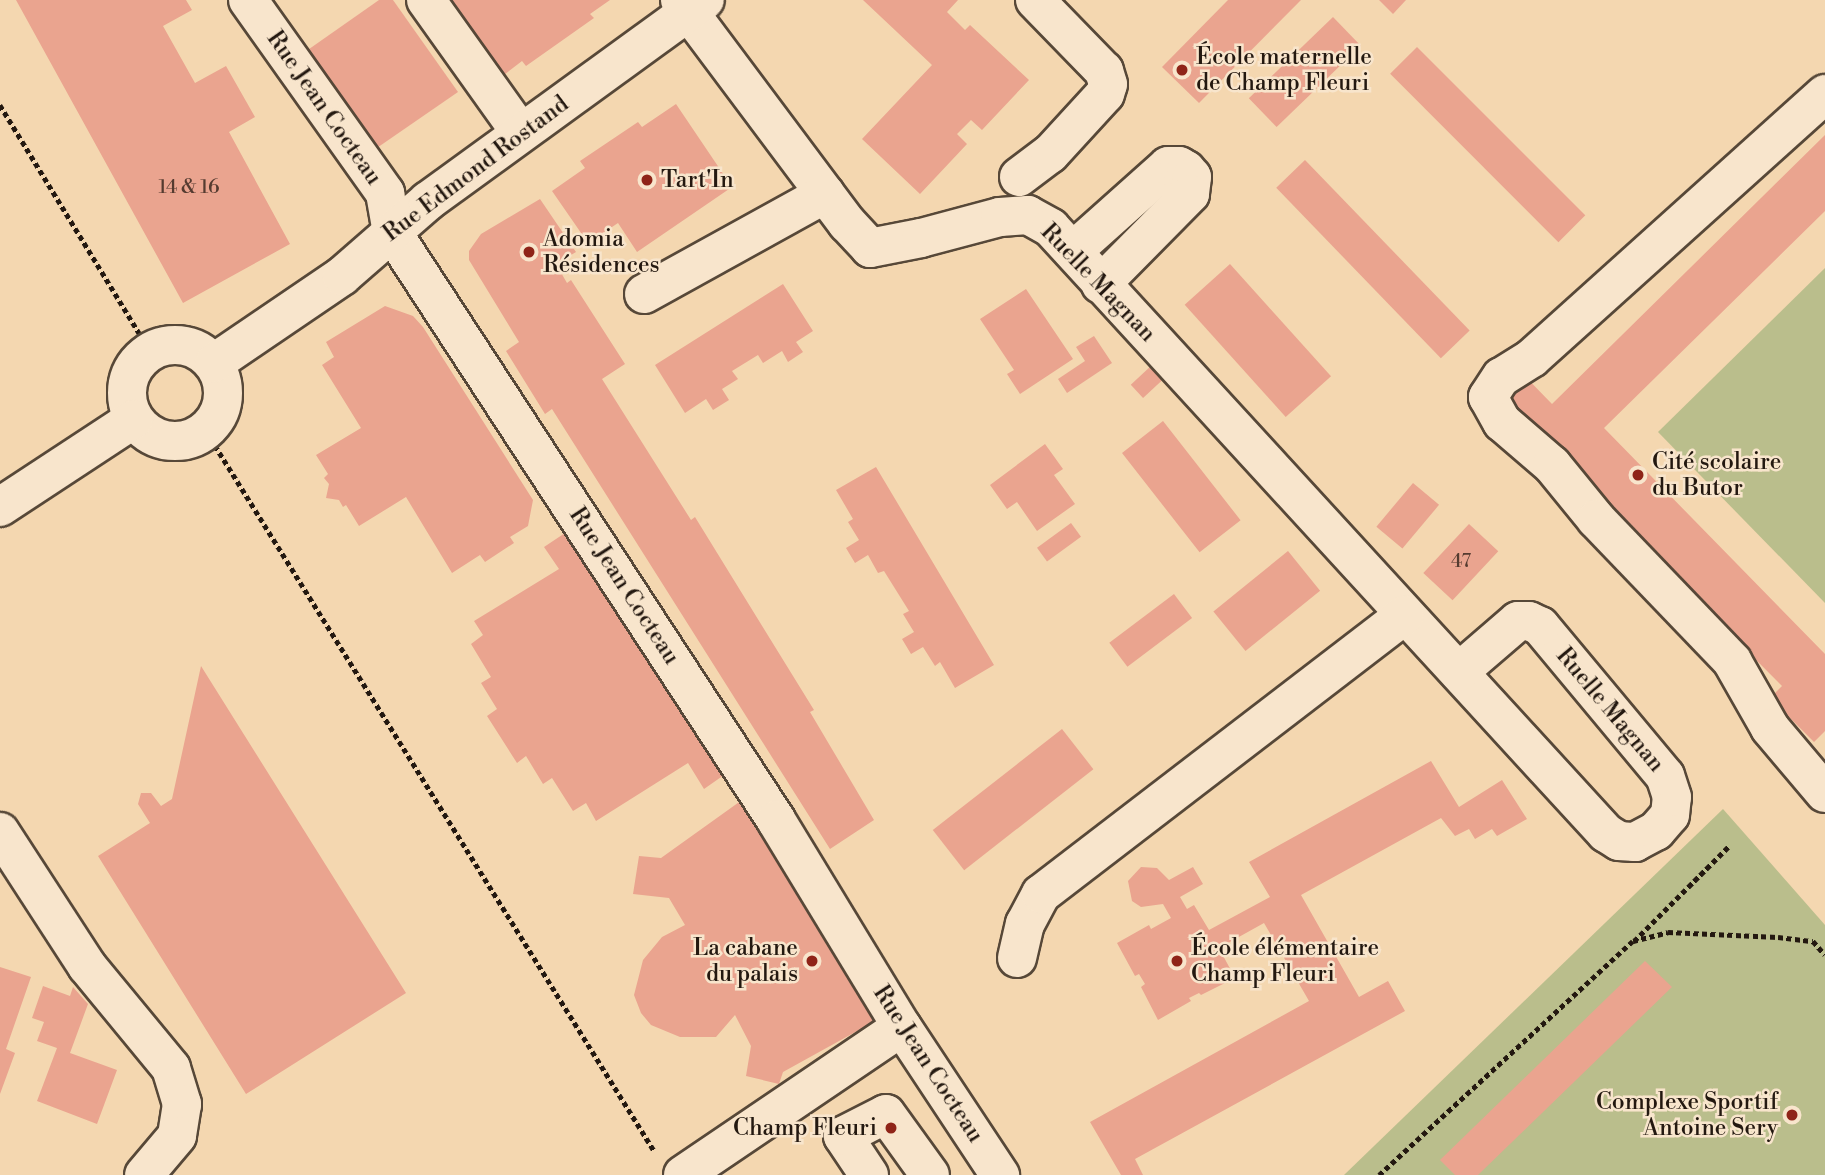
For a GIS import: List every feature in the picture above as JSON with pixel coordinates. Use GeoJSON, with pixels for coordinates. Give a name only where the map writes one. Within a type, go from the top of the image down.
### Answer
{"type":"FeatureCollection","features":[{"type":"Feature","properties":{"kind":"street","name":"Rue Jean Cocteau"},"geometry":{"type":"LineString","coordinates":[[248,0],[385,193],[392,232],[776,820],[902,1027],[1000,1175]]}},
{"type":"Feature","properties":{"kind":"street"},"geometry":{"type":"LineString","coordinates":[[426,0],[522,133]]}},
{"type":"Feature","properties":{"kind":"street"},"geometry":{"type":"LineString","coordinates":[[1019,177],[1050,154],[1105,94],[1108,84],[1104,71],[1035,0]]}},
{"type":"Feature","properties":{"kind":"street","name":"Rue Edmond Rostand"},"geometry":{"type":"LineString","coordinates":[[214,363],[342,276],[428,201],[692,4]]}},
{"type":"Feature","properties":{"kind":"street","name":"Ruelle Magnan"},"geometry":{"type":"LineString","coordinates":[[692,4],[825,194],[870,248],[921,238],[1000,217],[1028,215],[1051,228],[1606,833],[1619,841],[1635,842],[1656,831],[1670,815],[1672,797],[1665,776],[1540,626],[1529,621],[1518,621],[1459,671]]}},
{"type":"Feature","properties":{"kind":"street"},"geometry":{"type":"LineString","coordinates":[[1825,94],[1532,358],[1501,377],[1488,397],[1502,422],[1552,466],[1595,519],[1732,661],[1770,728],[1825,793]]}},
{"type":"Feature","properties":{"kind":"street"},"geometry":{"type":"LineString","coordinates":[[1073,251],[1168,166],[1179,166],[1192,177],[1190,194],[1101,284]]}},
{"type":"Feature","properties":{"kind":"street"},"geometry":{"type":"LineString","coordinates":[[644,294],[825,194]]}},
{"type":"Feature","properties":{"kind":"street"},"geometry":{"type":"LineString","coordinates":[[173,344],[196,348],[214,363],[223,380],[224,399],[218,417],[206,431],[188,440],[167,441],[148,434],[134,419],[127,401],[128,382],[136,364],[150,351],[173,344]]}},
{"type":"Feature","properties":{"kind":"street"},"geometry":{"type":"LineString","coordinates":[[0,508],[134,419]]}},
{"type":"Feature","properties":{"kind":"street"},"geometry":{"type":"LineString","coordinates":[[1017,958],[1025,924],[1041,894],[1404,615]]}},
{"type":"Feature","properties":{"kind":"street"},"geometry":{"type":"LineString","coordinates":[[0,832],[87,966],[171,1068],[183,1104],[177,1136],[145,1175]]}},
{"type":"Feature","properties":{"kind":"street"},"geometry":{"type":"LineString","coordinates":[[672,1169],[902,1027]]}},
{"type":"Feature","properties":{"kind":"street"},"geometry":{"type":"LineString","coordinates":[[869,1175],[844,1136],[886,1114],[930,1175]]}},
{"type":"Feature","properties":{"kind":"path"},"geometry":{"type":"LineString","coordinates":[[0,105],[150,351]]}},
{"type":"Feature","properties":{"kind":"path"},"geometry":{"type":"LineString","coordinates":[[206,431],[672,1169]]}},
{"type":"Feature","properties":{"kind":"path"},"geometry":{"type":"LineString","coordinates":[[1379,1175],[1633,941],[1728,847]]}},
{"type":"Feature","properties":{"kind":"path"},"geometry":{"type":"LineString","coordinates":[[1633,941],[1668,932],[1778,937],[1813,941],[1825,954]]}},
{"type":"Feature","properties":{"kind":"green space"},"geometry":{"type":"Polygon","coordinates":[[[1825,268],[1825,603],[1658,432],[1825,268]]]}},
{"type":"Feature","properties":{"kind":"green space"},"geometry":{"type":"Polygon","coordinates":[[[1723,809],[1825,925],[1825,1175],[1344,1175],[1723,809]]]}},
{"type":"Feature","properties":{"kind":"building"},"geometry":{"type":"Polygon","coordinates":[[[16,0],[186,0],[192,10],[163,26],[195,83],[226,66],[255,117],[229,132],[290,244],[183,303],[16,0]]]}},
{"type":"Feature","properties":{"kind":"building"},"geometry":{"type":"Polygon","coordinates":[[[379,0],[393,0],[458,92],[371,152],[302,54],[379,0]]]}},
{"type":"Feature","properties":{"kind":"building"},"geometry":{"type":"Polygon","coordinates":[[[445,0],[610,0],[590,14],[594,18],[526,66],[522,61],[500,78],[445,0]]]}},
{"type":"Feature","properties":{"kind":"building"},"geometry":{"type":"Polygon","coordinates":[[[863,0],[958,0],[947,12],[965,30],[970,25],[1029,80],[982,130],[971,120],[957,134],[967,144],[920,194],[862,139],[932,65],[863,0]]]}},
{"type":"Feature","properties":{"kind":"building"},"geometry":{"type":"Polygon","coordinates":[[[1228,0],[1301,0],[1199,103],[1162,67],[1228,0]]]}},
{"type":"Feature","properties":{"kind":"building"},"geometry":{"type":"Polygon","coordinates":[[[1379,0],[1406,0],[1393,14],[1379,0]]]}},
{"type":"Feature","properties":{"kind":"building"},"geometry":{"type":"Polygon","coordinates":[[[1333,17],[1361,46],[1277,127],[1249,98],[1333,17]]]}},
{"type":"Feature","properties":{"kind":"building"},"geometry":{"type":"Polygon","coordinates":[[[1417,47],[1585,215],[1558,242],[1390,74],[1417,47]]]}},
{"type":"Feature","properties":{"kind":"building"},"geometry":{"type":"Polygon","coordinates":[[[676,104],[732,187],[637,252],[618,223],[588,243],[552,191],[585,168],[580,161],[638,122],[642,127],[676,104]]]}},
{"type":"Feature","properties":{"kind":"building"},"geometry":{"type":"Polygon","coordinates":[[[1825,135],[1825,211],[1604,428],[1825,654],[1825,731],[1814,742],[1770,698],[1782,686],[1494,396],[1520,371],[1552,404],[1825,135]]]}},
{"type":"Feature","properties":{"kind":"building"},"geometry":{"type":"Polygon","coordinates":[[[1305,160],[1470,330],[1441,358],[1276,188],[1305,160]]]}},
{"type":"Feature","properties":{"kind":"building"},"geometry":{"type":"Polygon","coordinates":[[[540,199],[576,252],[556,264],[567,283],[571,280],[625,364],[602,379],[691,520],[695,517],[814,710],[810,712],[874,820],[830,849],[552,409],[545,414],[506,351],[519,342],[469,260],[469,251],[481,234],[540,199]]]}},
{"type":"Feature","properties":{"kind":"building"},"geometry":{"type":"Polygon","coordinates":[[[1230,264],[1331,376],[1286,417],[1185,305],[1230,264]]]}},
{"type":"Feature","properties":{"kind":"building"},"geometry":{"type":"Polygon","coordinates":[[[783,284],[813,331],[796,342],[803,352],[788,362],[782,351],[763,363],[758,355],[732,371],[738,379],[722,389],[729,400],[713,410],[706,399],[685,413],[655,365],[783,284]]]}},
{"type":"Feature","properties":{"kind":"building"},"geometry":{"type":"Polygon","coordinates":[[[1026,289],[1073,359],[1020,394],[1007,374],[1014,370],[980,319],[1026,289]]]}},
{"type":"Feature","properties":{"kind":"building"},"geometry":{"type":"Polygon","coordinates":[[[385,306],[413,316],[423,327],[533,500],[528,526],[510,537],[514,543],[485,562],[480,555],[452,573],[406,497],[359,526],[346,505],[343,507],[339,500],[326,498],[329,484],[324,478],[328,474],[316,455],[361,428],[322,365],[334,357],[326,342],[385,306]]]}},
{"type":"Feature","properties":{"kind":"building"},"geometry":{"type":"Polygon","coordinates":[[[1094,336],[1112,363],[1067,393],[1058,379],[1085,361],[1076,347],[1094,336]]]}},
{"type":"Feature","properties":{"kind":"building"},"geometry":{"type":"Polygon","coordinates":[[[1152,365],[1164,378],[1143,398],[1131,385],[1152,365]]]}},
{"type":"Feature","properties":{"kind":"building"},"geometry":{"type":"Polygon","coordinates":[[[1163,421],[1241,520],[1200,552],[1122,453],[1163,421]]]}},
{"type":"Feature","properties":{"kind":"building"},"geometry":{"type":"Polygon","coordinates":[[[1045,444],[1063,469],[1054,475],[1075,504],[1037,531],[1017,502],[1007,509],[990,485],[1045,444]]]}},
{"type":"Feature","properties":{"kind":"building"},"geometry":{"type":"Polygon","coordinates":[[[876,467],[994,665],[955,688],[940,662],[935,666],[923,647],[911,654],[902,639],[914,632],[903,614],[909,611],[884,571],[878,573],[868,555],[855,563],[846,548],[859,540],[848,522],[853,519],[836,490],[876,467]]]}},
{"type":"Feature","properties":{"kind":"building"},"geometry":{"type":"Polygon","coordinates":[[[1413,483],[1439,505],[1402,549],[1376,527],[1413,483]]]}},
{"type":"Feature","properties":{"kind":"building"},"geometry":{"type":"Polygon","coordinates":[[[1071,523],[1081,537],[1047,561],[1037,548],[1071,523]]]}},
{"type":"Feature","properties":{"kind":"building"},"geometry":{"type":"Polygon","coordinates":[[[1469,524],[1498,551],[1453,600],[1423,573],[1469,524]]]}},
{"type":"Feature","properties":{"kind":"building"},"geometry":{"type":"Polygon","coordinates":[[[565,533],[724,775],[704,789],[688,763],[596,821],[586,803],[573,811],[552,778],[543,784],[526,756],[517,763],[487,716],[497,709],[481,683],[491,677],[471,644],[483,635],[474,621],[559,569],[544,547],[565,533]]]}},
{"type":"Feature","properties":{"kind":"building"},"geometry":{"type":"Polygon","coordinates":[[[1288,551],[1320,591],[1245,651],[1213,611],[1288,551]]]}},
{"type":"Feature","properties":{"kind":"building"},"geometry":{"type":"Polygon","coordinates":[[[1174,594],[1192,618],[1127,667],[1109,643],[1174,594]]]}},
{"type":"Feature","properties":{"kind":"building"},"geometry":{"type":"Polygon","coordinates":[[[201,666],[406,993],[246,1094],[98,856],[150,823],[138,804],[141,793],[151,793],[161,806],[172,799],[201,666]]]}},
{"type":"Feature","properties":{"kind":"building"},"geometry":{"type":"Polygon","coordinates":[[[1062,729],[1093,769],[964,870],[933,830],[1062,729]]]}},
{"type":"Feature","properties":{"kind":"building","name":"École élémentaire Champ Fleuri"},"geometry":{"type":"Polygon","coordinates":[[[1431,761],[1459,807],[1502,780],[1527,819],[1497,836],[1492,829],[1475,839],[1469,829],[1455,836],[1441,818],[1301,895],[1359,997],[1388,981],[1405,1011],[1135,1159],[1143,1175],[1121,1175],[1090,1122],[1309,1001],[1264,923],[1219,948],[1235,978],[1189,998],[1191,1001],[1158,1020],[1141,987],[1145,984],[1139,974],[1135,976],[1117,943],[1149,925],[1151,929],[1171,918],[1163,904],[1141,907],[1132,901],[1128,881],[1141,867],[1157,868],[1169,880],[1193,867],[1203,884],[1180,897],[1187,909],[1194,905],[1209,930],[1270,897],[1249,862],[1431,761]]]}},
{"type":"Feature","properties":{"kind":"building"},"geometry":{"type":"Polygon","coordinates":[[[742,800],[877,1020],[783,1072],[779,1084],[746,1076],[751,1046],[735,1015],[716,1037],[680,1037],[651,1025],[641,1013],[634,995],[643,960],[662,937],[685,925],[669,898],[633,894],[639,856],[661,858],[742,800]]]}},
{"type":"Feature","properties":{"kind":"building"},"geometry":{"type":"Polygon","coordinates":[[[1645,961],[1672,987],[1478,1175],[1455,1175],[1440,1160],[1645,961]]]}},
{"type":"Feature","properties":{"kind":"building"},"geometry":{"type":"Polygon","coordinates":[[[0,967],[31,977],[6,1049],[15,1053],[0,1094],[0,967]]]}},
{"type":"Feature","properties":{"kind":"building"},"geometry":{"type":"Polygon","coordinates":[[[43,986],[70,996],[73,987],[88,1004],[70,1053],[117,1070],[97,1124],[37,1101],[57,1048],[37,1041],[44,1022],[32,1018],[43,986]]]}},
{"type":"Feature","properties":{"kind":"place","name":"École maternelle de Champ Fleuri"},"geometry":{"type":"Point","coordinates":[1182,70]}},
{"type":"Feature","properties":{"kind":"place","name":"Tart'In"},"geometry":{"type":"Point","coordinates":[647,180]}},
{"type":"Feature","properties":{"kind":"place","name":"Adomia Résidences"},"geometry":{"type":"Point","coordinates":[529,252]}},
{"type":"Feature","properties":{"kind":"place","name":"Cité scolaire du Butor"},"geometry":{"type":"Point","coordinates":[1638,475]}},
{"type":"Feature","properties":{"kind":"place","name":"La cabane du palais"},"geometry":{"type":"Point","coordinates":[812,961]}},
{"type":"Feature","properties":{"kind":"place","name":"École élémentaire Champ Fleuri"},"geometry":{"type":"Point","coordinates":[1177,961]}},
{"type":"Feature","properties":{"kind":"place","name":"Complexe Sportif Antoine Sery"},"geometry":{"type":"Point","coordinates":[1792,1115]}},
{"type":"Feature","properties":{"kind":"place","name":"Champ Fleuri"},"geometry":{"type":"Point","coordinates":[891,1128]}}]}
